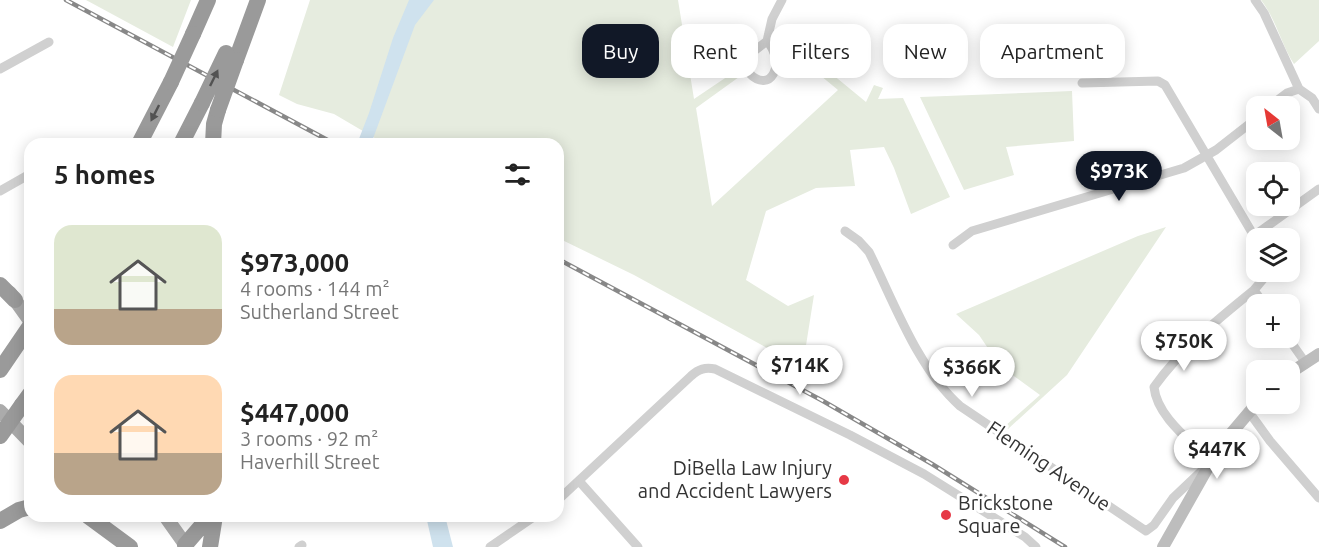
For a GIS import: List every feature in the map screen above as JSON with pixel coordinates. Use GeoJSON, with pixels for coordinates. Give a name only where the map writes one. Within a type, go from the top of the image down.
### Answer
{"type":"FeatureCollection","features":[{"type":"Feature","properties":{"kind":"highway"},"geometry":{"type":"LineString","coordinates":[[142,138],[171,82],[208,0]]}},
{"type":"Feature","properties":{"kind":"highway"},"geometry":{"type":"LineString","coordinates":[[213,138],[214,124],[231,57],[249,0]]}},
{"type":"Feature","properties":{"kind":"highway"},"geometry":{"type":"LineString","coordinates":[[184,138],[202,103],[231,57],[258,0]]}},
{"type":"Feature","properties":{"kind":"highway"},"geometry":{"type":"LineString","coordinates":[[0,285],[15,300]]}},
{"type":"Feature","properties":{"kind":"highway"},"geometry":{"type":"LineString","coordinates":[[0,370],[24,335]]}},
{"type":"Feature","properties":{"kind":"highway"},"geometry":{"type":"LineString","coordinates":[[0,436],[24,402]]}},
{"type":"Feature","properties":{"kind":"highway"},"geometry":{"type":"LineString","coordinates":[[0,521],[24,509]]}},
{"type":"Feature","properties":{"kind":"highway"},"geometry":{"type":"LineString","coordinates":[[96,522],[131,547]]}},
{"type":"Feature","properties":{"kind":"highway"},"geometry":{"type":"LineString","coordinates":[[185,546],[205,522]]}},
{"type":"Feature","properties":{"kind":"highway"},"geometry":{"type":"LineString","coordinates":[[210,547],[214,522]]}},
{"type":"Feature","properties":{"kind":"main road"},"geometry":{"type":"LineString","coordinates":[[0,279],[24,313]]}},
{"type":"Feature","properties":{"kind":"main road"},"geometry":{"type":"LineString","coordinates":[[1300,366],[1319,354]]}},
{"type":"Feature","properties":{"kind":"main road"},"geometry":{"type":"LineString","coordinates":[[0,411],[24,436]]}},
{"type":"Feature","properties":{"kind":"main road"},"geometry":{"type":"LineString","coordinates":[[1163,547],[1223,443],[1248,414]]}},
{"type":"Feature","properties":{"kind":"main road"},"geometry":{"type":"LineString","coordinates":[[108,522],[131,547]]}},
{"type":"Feature","properties":{"kind":"main road"},"geometry":{"type":"LineString","coordinates":[[169,522],[185,546]]}},
{"type":"Feature","properties":{"kind":"street"},"geometry":{"type":"LineString","coordinates":[[767,41],[772,19],[782,0]]}},
{"type":"Feature","properties":{"kind":"street"},"geometry":{"type":"LineString","coordinates":[[1255,0],[1264,13],[1299,89],[1312,98],[1319,109]]}},
{"type":"Feature","properties":{"kind":"street"},"geometry":{"type":"LineString","coordinates":[[0,69],[49,42]]}},
{"type":"Feature","properties":{"kind":"street"},"geometry":{"type":"LineString","coordinates":[[1082,83],[1158,81],[1165,85],[1250,228]]}},
{"type":"Feature","properties":{"kind":"street"},"geometry":{"type":"LineString","coordinates":[[1283,96],[1299,89]]}},
{"type":"Feature","properties":{"kind":"street"},"geometry":{"type":"LineString","coordinates":[[953,245],[972,231],[1168,175],[1208,156],[1246,127]]}},
{"type":"Feature","properties":{"kind":"street"},"geometry":{"type":"LineString","coordinates":[[0,191],[24,177]]}},
{"type":"Feature","properties":{"kind":"street"},"geometry":{"type":"LineString","coordinates":[[1269,228],[1319,189]]}},
{"type":"Feature","properties":{"kind":"street","name":"Fleming Avenue"},"geometry":{"type":"LineString","coordinates":[[845,231],[859,240],[869,252],[916,348],[931,375],[947,395],[1146,531],[1154,525],[1173,498],[1211,462]]}},
{"type":"Feature","properties":{"kind":"street"},"geometry":{"type":"LineString","coordinates":[[1211,462],[1170,420],[1155,399],[1154,387],[1164,373],[1216,321],[1261,282]]}},
{"type":"Feature","properties":{"kind":"street"},"geometry":{"type":"LineString","coordinates":[[1254,290],[1257,294]]}},
{"type":"Feature","properties":{"kind":"street"},"geometry":{"type":"LineString","coordinates":[[1295,348],[1305,362]]}},
{"type":"Feature","properties":{"kind":"street"},"geometry":{"type":"LineString","coordinates":[[564,495],[691,376],[701,369],[711,368],[924,474],[1025,537],[1036,547]]}},
{"type":"Feature","properties":{"kind":"street"},"geometry":{"type":"LineString","coordinates":[[1256,414],[1270,441],[1319,498]]}},
{"type":"Feature","properties":{"kind":"street"},"geometry":{"type":"LineString","coordinates":[[579,481],[638,547]]}},
{"type":"Feature","properties":{"kind":"street"},"geometry":{"type":"LineString","coordinates":[[490,547],[504,543],[528,522]]}},
{"type":"Feature","properties":{"kind":"shaded area"},"geometry":{"type":"Polygon","coordinates":[[[86,0],[191,0],[173,47],[86,0]]]}},
{"type":"Feature","properties":{"kind":"shaded area"},"geometry":{"type":"Polygon","coordinates":[[[310,0],[678,0],[682,24],[671,24],[671,78],[691,78],[694,99],[725,78],[738,78],[696,108],[712,206],[838,90],[823,78],[837,78],[866,102],[874,85],[883,88],[878,99],[903,98],[950,197],[911,214],[884,147],[850,150],[855,186],[816,188],[766,211],[746,280],[788,306],[814,295],[804,358],[778,354],[634,275],[564,241],[564,138],[375,138],[334,114],[297,104],[279,95],[310,0]]]}},
{"type":"Feature","properties":{"kind":"shaded area"},"geometry":{"type":"Polygon","coordinates":[[[1261,0],[1319,0],[1319,41],[1294,64],[1271,15],[1261,0]]]}},
{"type":"Feature","properties":{"kind":"shaded area"},"geometry":{"type":"Polygon","coordinates":[[[1072,91],[1074,141],[1006,147],[1014,175],[964,190],[920,97],[1072,91]]]}},
{"type":"Feature","properties":{"kind":"shaded area"},"geometry":{"type":"Polygon","coordinates":[[[1166,227],[1067,375],[1008,429],[1004,427],[1040,395],[1000,366],[979,335],[956,314],[1138,236],[1166,227]]]}},
{"type":"Feature","properties":{"kind":"water"},"geometry":{"type":"Polygon","coordinates":[[[409,0],[434,0],[415,25],[373,138],[359,138],[369,113],[393,38],[409,0]]]}},
{"type":"Feature","properties":{"kind":"water"},"geometry":{"type":"Polygon","coordinates":[[[427,522],[447,522],[453,547],[433,547],[427,522]]]}},
{"type":"Feature","properties":{"kind":"railway"},"geometry":{"type":"LineString","coordinates":[[66,0],[324,138]]}},
{"type":"Feature","properties":{"kind":"railway"},"geometry":{"type":"LineString","coordinates":[[564,262],[823,401],[932,464],[1065,547]]}},
{"type":"Feature","properties":{"kind":"place","name":"DiBella Law Injury and Accident Lawyers"},"geometry":{"type":"Point","coordinates":[844,480]}},
{"type":"Feature","properties":{"kind":"place","name":"Brickstone Square"},"geometry":{"type":"Point","coordinates":[946,515]}}]}
